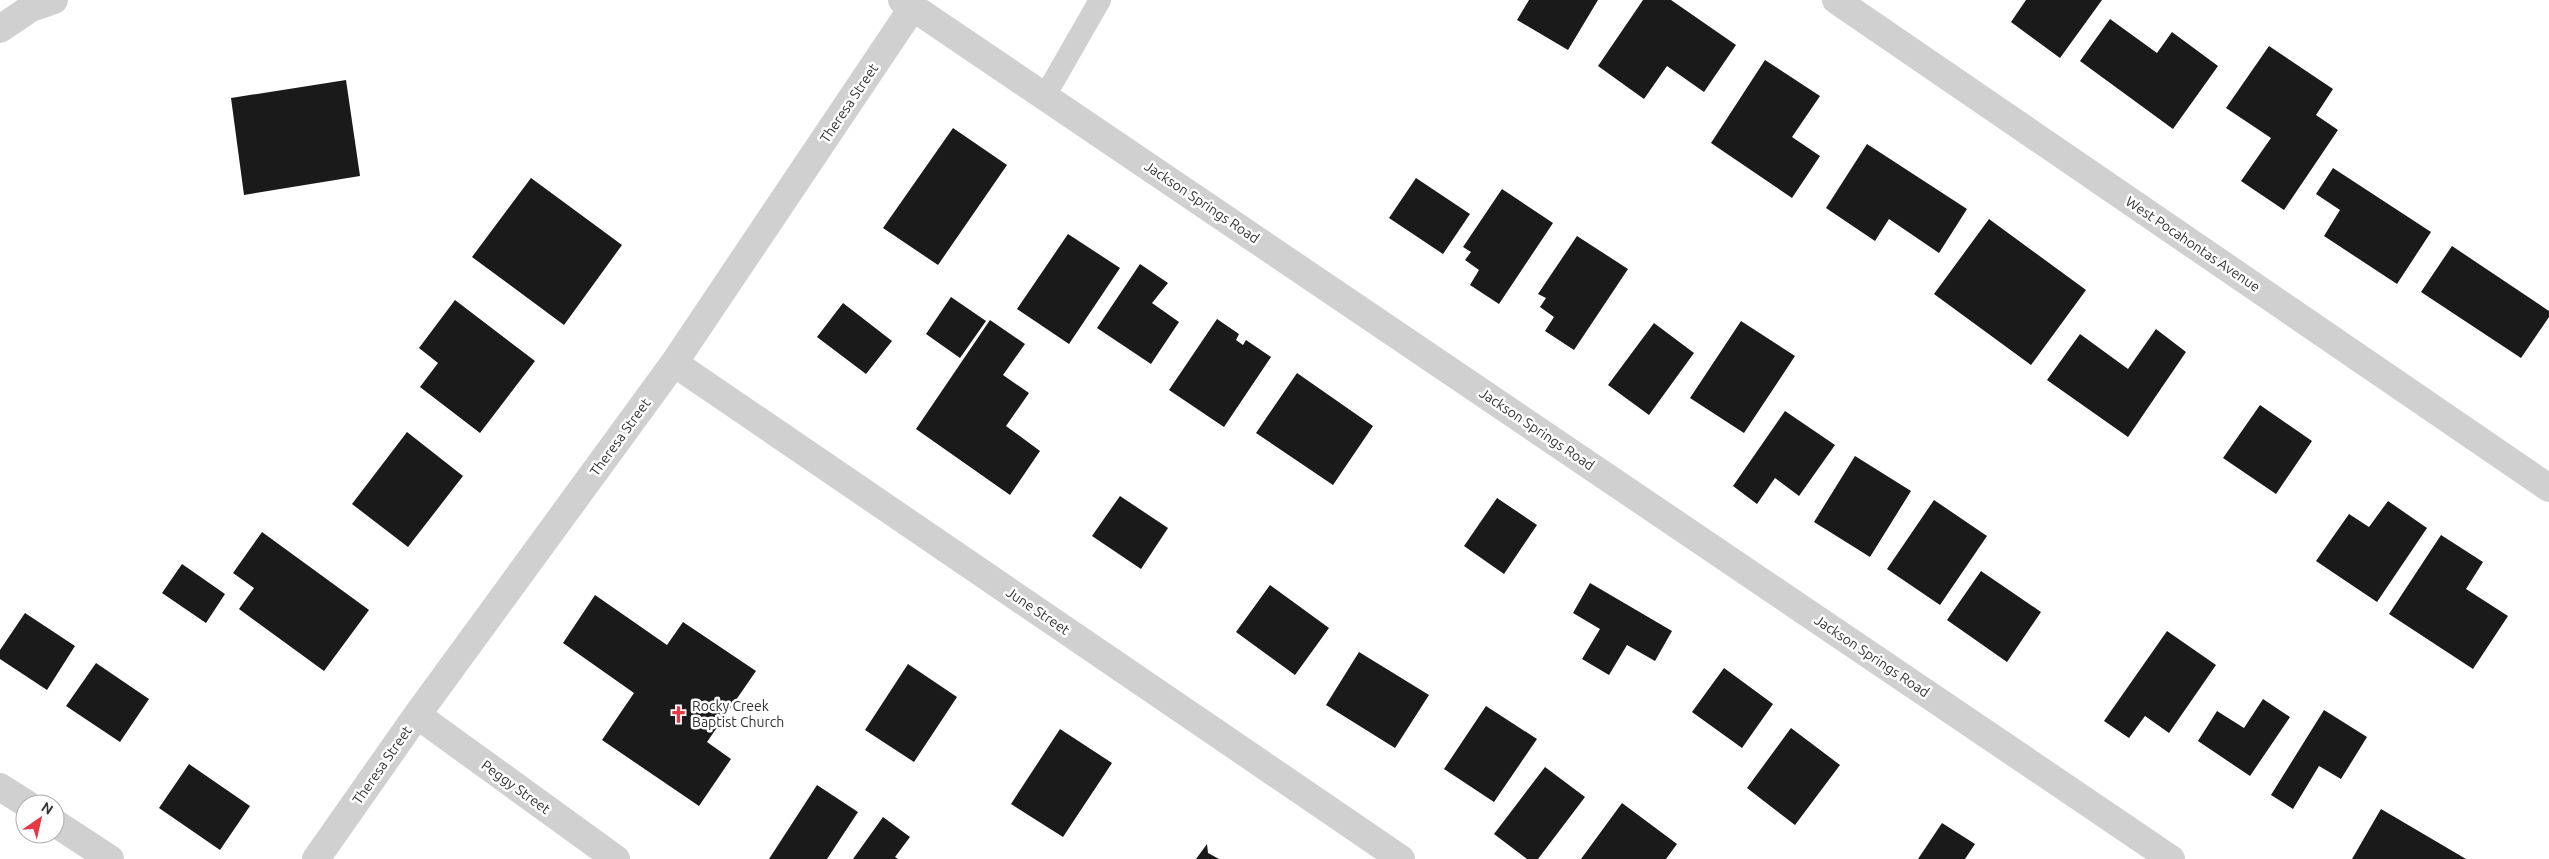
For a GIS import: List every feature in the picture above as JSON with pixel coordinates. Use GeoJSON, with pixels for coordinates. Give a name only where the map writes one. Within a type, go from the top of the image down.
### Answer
{"type":"FeatureCollection","features":[{"type":"Feature","properties":{"kind":"street"},"geometry":{"type":"LineString","coordinates":[[0,29],[31,8],[54,0]]}},
{"type":"Feature","properties":{"kind":"street","name":"West Pocahontas Avenue"},"geometry":{"type":"LineString","coordinates":[[1836,0],[2549,488]]}},
{"type":"Feature","properties":{"kind":"street","name":"Jackson Springs Road"},"geometry":{"type":"LineString","coordinates":[[908,3],[2171,859]]}},
{"type":"Feature","properties":{"kind":"street","name":"Theresa Street"},"geometry":{"type":"LineString","coordinates":[[316,859],[417,715],[674,363],[908,3]]}},
{"type":"Feature","properties":{"kind":"street","name":"June Street"},"geometry":{"type":"LineString","coordinates":[[674,363],[1401,859]]}},
{"type":"Feature","properties":{"kind":"street","name":"Peggy Street"},"geometry":{"type":"LineString","coordinates":[[417,715],[616,859]]}},
{"type":"Feature","properties":{"kind":"street"},"geometry":{"type":"LineString","coordinates":[[0,786],[15,796]]}},
{"type":"Feature","properties":{"kind":"street"},"geometry":{"type":"LineString","coordinates":[[65,830],[110,859]]}},
{"type":"Feature","properties":{"kind":"lane"},"geometry":{"type":"LineString","coordinates":[[1045,96],[1100,0]]}},
{"type":"Feature","properties":{"kind":"building"},"geometry":{"type":"Polygon","coordinates":[[[1529,0],[1598,0],[1568,50],[1517,20],[1529,0]]]}},
{"type":"Feature","properties":{"kind":"building"},"geometry":{"type":"Polygon","coordinates":[[[1643,0],[1671,0],[1736,45],[1704,92],[1667,66],[1644,99],[1598,66],[1643,0]]]}},
{"type":"Feature","properties":{"kind":"building"},"geometry":{"type":"Polygon","coordinates":[[[2026,0],[2102,0],[2060,58],[2011,22],[2026,0]]]}},
{"type":"Feature","properties":{"kind":"building"},"geometry":{"type":"Polygon","coordinates":[[[2110,19],[2157,53],[2172,32],[2218,66],[2173,129],[2080,61],[2110,19]]]}},
{"type":"Feature","properties":{"kind":"building"},"geometry":{"type":"Polygon","coordinates":[[[2269,46],[2333,89],[2316,115],[2338,130],[2284,210],[2241,181],[2271,138],[2226,108],[2269,46]]]}},
{"type":"Feature","properties":{"kind":"building"},"geometry":{"type":"Polygon","coordinates":[[[1765,60],[1820,96],[1792,137],[1820,156],[1792,198],[1711,143],[1765,60]]]}},
{"type":"Feature","properties":{"kind":"building"},"geometry":{"type":"Polygon","coordinates":[[[346,80],[360,176],[244,195],[231,98],[346,80]]]}},
{"type":"Feature","properties":{"kind":"building"},"geometry":{"type":"Polygon","coordinates":[[[953,128],[1007,165],[938,265],[883,228],[953,128]]]}},
{"type":"Feature","properties":{"kind":"building"},"geometry":{"type":"Polygon","coordinates":[[[1867,144],[1967,209],[1939,253],[1889,219],[1875,241],[1826,208],[1867,144]]]}},
{"type":"Feature","properties":{"kind":"building"},"geometry":{"type":"Polygon","coordinates":[[[2333,168],[2431,232],[2397,284],[2324,236],[2340,210],[2316,194],[2333,168]]]}},
{"type":"Feature","properties":{"kind":"building"},"geometry":{"type":"Polygon","coordinates":[[[531,178],[622,245],[564,325],[472,257],[531,178]]]}},
{"type":"Feature","properties":{"kind":"building"},"geometry":{"type":"Polygon","coordinates":[[[1416,178],[1470,214],[1443,254],[1389,218],[1416,178]]]}},
{"type":"Feature","properties":{"kind":"building"},"geometry":{"type":"Polygon","coordinates":[[[1502,189],[1553,223],[1499,304],[1470,285],[1479,270],[1465,260],[1471,252],[1463,247],[1502,189]]]}},
{"type":"Feature","properties":{"kind":"building"},"geometry":{"type":"Polygon","coordinates":[[[1989,219],[2086,290],[2031,365],[1934,294],[1989,219]]]}},
{"type":"Feature","properties":{"kind":"building"},"geometry":{"type":"Polygon","coordinates":[[[1068,234],[1120,268],[1069,344],[1017,309],[1068,234]]]}},
{"type":"Feature","properties":{"kind":"building"},"geometry":{"type":"Polygon","coordinates":[[[1577,236],[1628,269],[1574,350],[1545,331],[1554,317],[1540,307],[1546,298],[1538,294],[1577,236]]]}},
{"type":"Feature","properties":{"kind":"building"},"geometry":{"type":"Polygon","coordinates":[[[2452,246],[2549,311],[2549,317],[2521,358],[2421,292],[2452,246]]]}},
{"type":"Feature","properties":{"kind":"building"},"geometry":{"type":"Polygon","coordinates":[[[1140,264],[1168,283],[1152,303],[1179,322],[1151,364],[1097,328],[1140,264]]]}},
{"type":"Feature","properties":{"kind":"building"},"geometry":{"type":"Polygon","coordinates":[[[951,297],[986,321],[960,358],[926,334],[951,297]]]}},
{"type":"Feature","properties":{"kind":"building"},"geometry":{"type":"Polygon","coordinates":[[[455,300],[535,361],[480,433],[420,387],[438,363],[419,348],[455,300]]]}},
{"type":"Feature","properties":{"kind":"building"},"geometry":{"type":"Polygon","coordinates":[[[843,303],[892,341],[866,374],[817,337],[843,303]]]}},
{"type":"Feature","properties":{"kind":"building"},"geometry":{"type":"Polygon","coordinates":[[[1217,319],[1239,334],[1236,340],[1243,345],[1246,340],[1271,357],[1224,427],[1169,390],[1217,319]]]}},
{"type":"Feature","properties":{"kind":"building"},"geometry":{"type":"Polygon","coordinates":[[[990,320],[1025,344],[1003,375],[1029,393],[1006,426],[1040,451],[1010,495],[916,429],[990,320]]]}},
{"type":"Feature","properties":{"kind":"building"},"geometry":{"type":"Polygon","coordinates":[[[1741,321],[1795,356],[1744,433],[1690,398],[1741,321]]]}},
{"type":"Feature","properties":{"kind":"building"},"geometry":{"type":"Polygon","coordinates":[[[1654,323],[1694,353],[1649,415],[1608,385],[1654,323]]]}},
{"type":"Feature","properties":{"kind":"building"},"geometry":{"type":"Polygon","coordinates":[[[2156,329],[2186,352],[2128,437],[2047,380],[2080,334],[2128,369],[2156,329]]]}},
{"type":"Feature","properties":{"kind":"building"},"geometry":{"type":"Polygon","coordinates":[[[1297,373],[1373,426],[1333,485],[1256,433],[1297,373]]]}},
{"type":"Feature","properties":{"kind":"building"},"geometry":{"type":"Polygon","coordinates":[[[2260,405],[2312,441],[2276,494],[2223,458],[2260,405]]]}},
{"type":"Feature","properties":{"kind":"building"},"geometry":{"type":"Polygon","coordinates":[[[1785,411],[1835,445],[1799,496],[1775,478],[1757,504],[1733,486],[1785,411]]]}},
{"type":"Feature","properties":{"kind":"building"},"geometry":{"type":"Polygon","coordinates":[[[407,432],[463,476],[408,547],[352,504],[407,432]]]}},
{"type":"Feature","properties":{"kind":"building"},"geometry":{"type":"Polygon","coordinates":[[[1855,456],[1911,491],[1870,557],[1814,522],[1855,456]]]}},
{"type":"Feature","properties":{"kind":"building"},"geometry":{"type":"Polygon","coordinates":[[[1120,496],[1168,528],[1141,569],[1092,536],[1120,496]]]}},
{"type":"Feature","properties":{"kind":"building"},"geometry":{"type":"Polygon","coordinates":[[[1497,498],[1537,525],[1504,574],[1464,546],[1497,498]]]}},
{"type":"Feature","properties":{"kind":"building"},"geometry":{"type":"Polygon","coordinates":[[[1934,500],[1987,536],[1940,605],[1887,569],[1934,500]]]}},
{"type":"Feature","properties":{"kind":"building"},"geometry":{"type":"Polygon","coordinates":[[[2388,501],[2427,528],[2377,602],[2316,561],[2349,514],[2369,527],[2388,501]]]}},
{"type":"Feature","properties":{"kind":"building"},"geometry":{"type":"Polygon","coordinates":[[[262,532],[369,610],[324,671],[239,609],[254,588],[233,573],[262,532]]]}},
{"type":"Feature","properties":{"kind":"building"},"geometry":{"type":"Polygon","coordinates":[[[2441,535],[2483,562],[2466,589],[2508,616],[2473,669],[2389,614],[2441,535]]]}},
{"type":"Feature","properties":{"kind":"building"},"geometry":{"type":"Polygon","coordinates":[[[182,564],[225,594],[206,623],[162,593],[182,564]]]}},
{"type":"Feature","properties":{"kind":"building"},"geometry":{"type":"Polygon","coordinates":[[[1981,571],[2041,612],[2007,662],[1947,620],[1981,571]]]}},
{"type":"Feature","properties":{"kind":"building"},"geometry":{"type":"Polygon","coordinates":[[[1590,583],[1672,631],[1655,661],[1627,645],[1609,675],[1582,659],[1600,629],[1573,613],[1590,583]]]}},
{"type":"Feature","properties":{"kind":"building"},"geometry":{"type":"Polygon","coordinates":[[[1270,585],[1329,628],[1295,675],[1236,632],[1270,585]]]}},
{"type":"Feature","properties":{"kind":"building"},"geometry":{"type":"Polygon","coordinates":[[[595,595],[667,645],[683,622],[756,671],[707,742],[731,759],[699,806],[602,740],[634,693],[563,643],[595,595]]]}},
{"type":"Feature","properties":{"kind":"building"},"geometry":{"type":"Polygon","coordinates":[[[25,613],[75,646],[47,690],[0,659],[0,650],[25,613]]]}},
{"type":"Feature","properties":{"kind":"building"},"geometry":{"type":"Polygon","coordinates":[[[2167,631],[2216,665],[2169,733],[2145,716],[2129,738],[2104,721],[2167,631]]]}},
{"type":"Feature","properties":{"kind":"building"},"geometry":{"type":"Polygon","coordinates":[[[1359,652],[1429,695],[1395,748],[1326,705],[1359,652]]]}},
{"type":"Feature","properties":{"kind":"building"},"geometry":{"type":"Polygon","coordinates":[[[96,663],[149,699],[120,742],[66,706],[96,663]]]}},
{"type":"Feature","properties":{"kind":"building"},"geometry":{"type":"Polygon","coordinates":[[[908,664],[957,697],[914,762],[865,730],[908,664]]]}},
{"type":"Feature","properties":{"kind":"building"},"geometry":{"type":"Polygon","coordinates":[[[1724,668],[1773,704],[1742,748],[1692,712],[1724,668]]]}},
{"type":"Feature","properties":{"kind":"building"},"geometry":{"type":"Polygon","coordinates":[[[2263,699],[2290,717],[2250,776],[2198,741],[2217,711],[2244,728],[2263,699]]]}},
{"type":"Feature","properties":{"kind":"building"},"geometry":{"type":"Polygon","coordinates":[[[1486,706],[1537,739],[1494,802],[1444,769],[1486,706]]]}},
{"type":"Feature","properties":{"kind":"building"},"geometry":{"type":"Polygon","coordinates":[[[2324,710],[2367,737],[2341,779],[2319,766],[2293,809],[2271,795],[2324,710]]]}},
{"type":"Feature","properties":{"kind":"building"},"geometry":{"type":"Polygon","coordinates":[[[1791,728],[1840,765],[1795,825],[1747,788],[1791,728]]]}},
{"type":"Feature","properties":{"kind":"building"},"geometry":{"type":"Polygon","coordinates":[[[1060,729],[1112,763],[1063,837],[1011,804],[1060,729]]]}},
{"type":"Feature","properties":{"kind":"building"},"geometry":{"type":"Polygon","coordinates":[[[189,764],[250,806],[220,850],[159,808],[189,764]]]}},
{"type":"Feature","properties":{"kind":"building"},"geometry":{"type":"Polygon","coordinates":[[[1545,767],[1585,797],[1538,859],[1527,859],[1494,834],[1545,767]]]}},
{"type":"Feature","properties":{"kind":"building"},"geometry":{"type":"Polygon","coordinates":[[[817,785],[858,812],[827,859],[769,859],[817,785]]]}},
{"type":"Feature","properties":{"kind":"building"},"geometry":{"type":"Polygon","coordinates":[[[1622,803],[1677,844],[1666,859],[1581,859],[1622,803]]]}},
{"type":"Feature","properties":{"kind":"building"},"geometry":{"type":"Polygon","coordinates":[[[2381,809],[2466,859],[2352,859],[2381,809]]]}},
{"type":"Feature","properties":{"kind":"building"},"geometry":{"type":"Polygon","coordinates":[[[883,817],[910,837],[895,857],[898,859],[853,859],[883,817]]]}},
{"type":"Feature","properties":{"kind":"building"},"geometry":{"type":"Polygon","coordinates":[[[1942,823],[1975,844],[1965,859],[1918,859],[1942,823]]]}},
{"type":"Feature","properties":{"kind":"building"},"geometry":{"type":"Polygon","coordinates":[[[1207,844],[1208,853],[1219,859],[1196,859],[1207,844]]]}},
{"type":"Feature","properties":{"kind":"place","name":"Rocky Creek Baptist Church"},"geometry":{"type":"Point","coordinates":[678,714]}}]}
